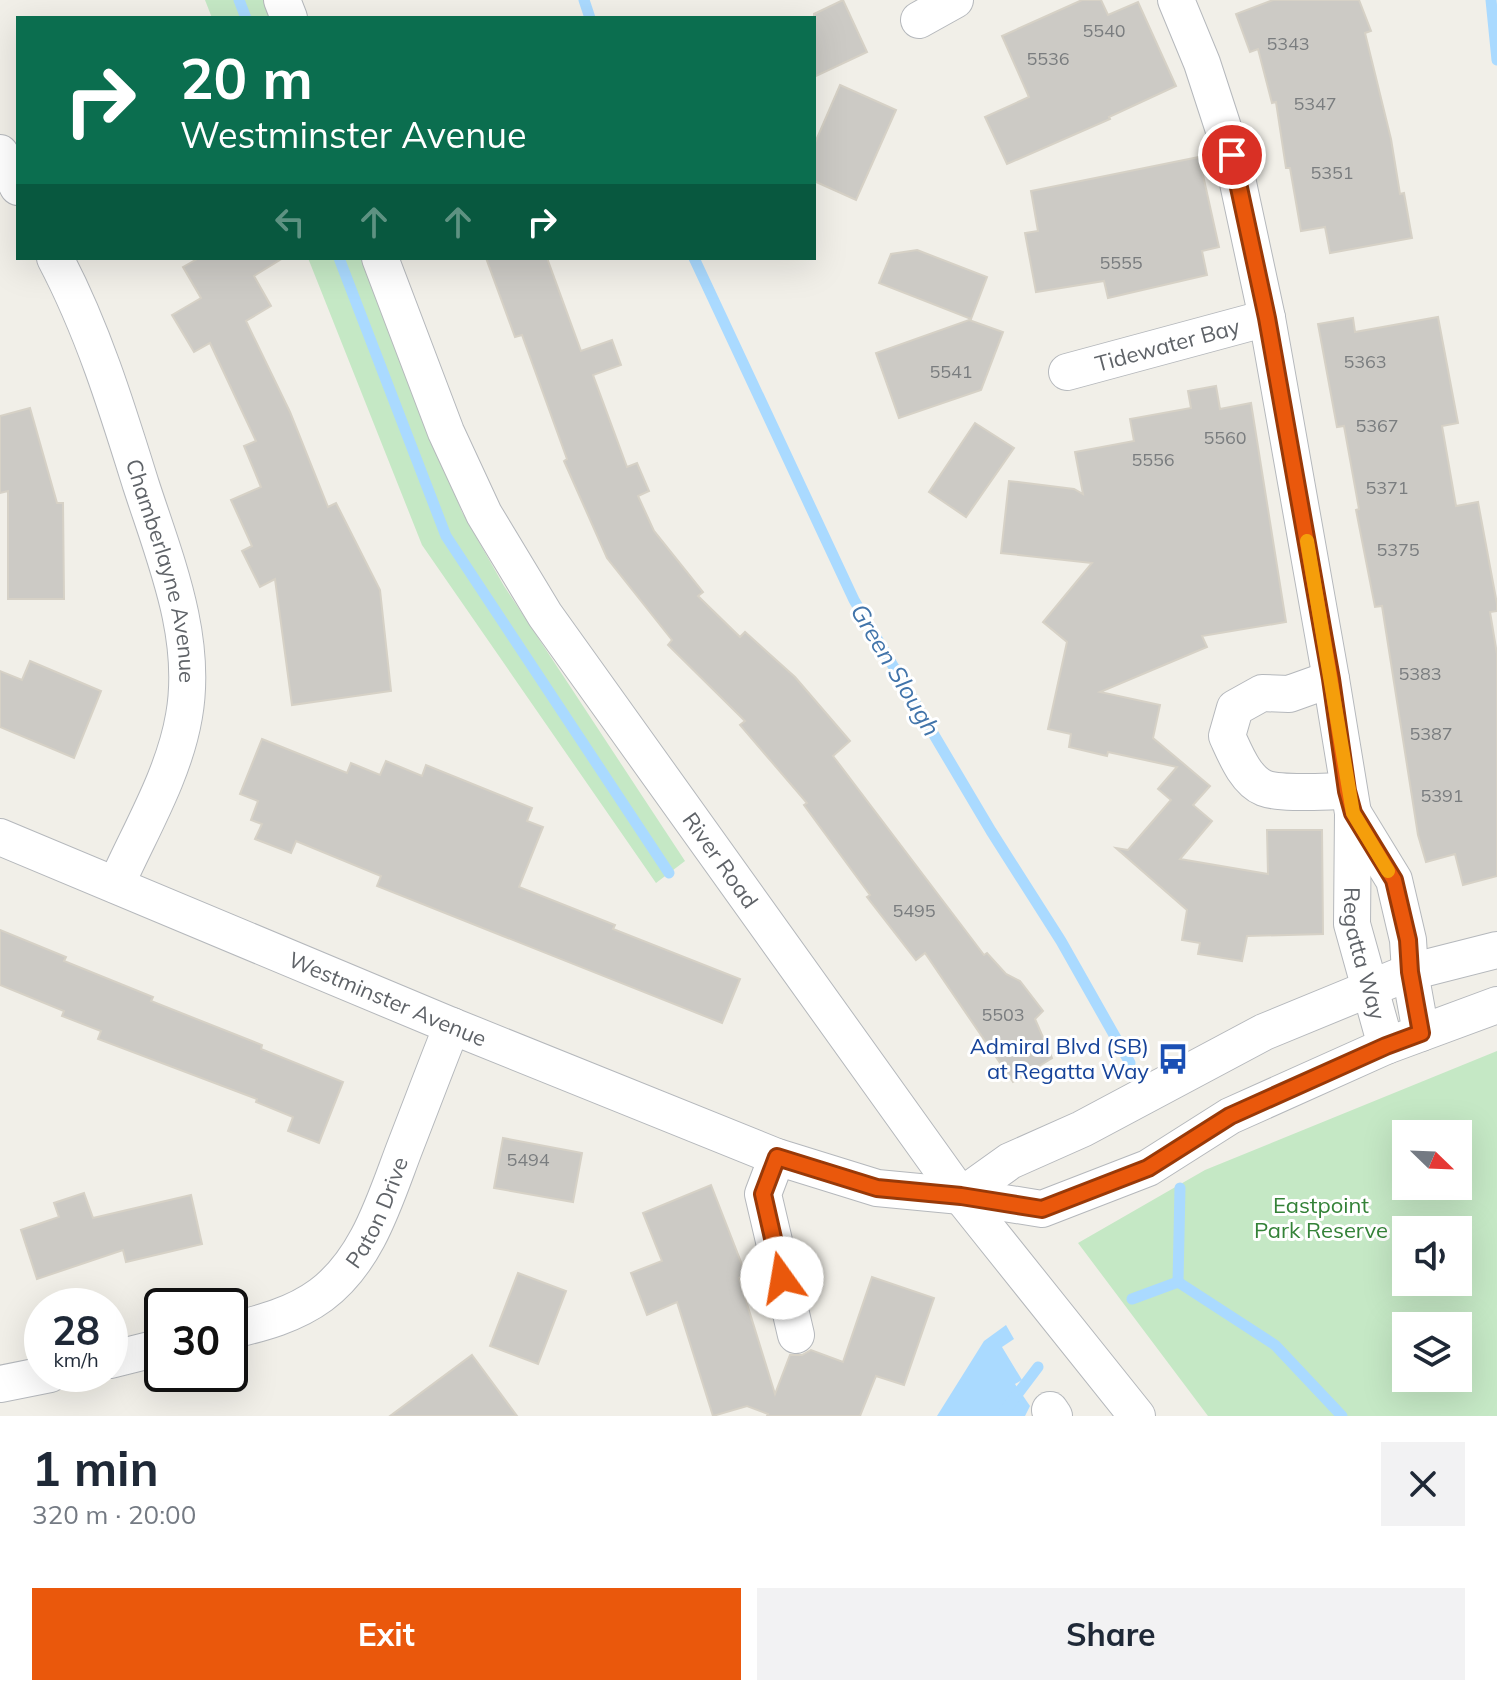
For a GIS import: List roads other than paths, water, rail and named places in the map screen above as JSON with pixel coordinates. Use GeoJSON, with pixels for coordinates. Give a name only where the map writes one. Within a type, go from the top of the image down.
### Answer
{"type":"FeatureCollection","features":[{"type":"Feature","properties":{"kind":"street"},"geometry":{"type":"LineString","coordinates":[[919,20],[955,0]]}},
{"type":"Feature","properties":{"kind":"street","name":"Regatta Way"},"geometry":{"type":"LineString","coordinates":[[1176,0],[1202,63],[1232,155],[1267,318],[1350,802],[1352,924],[1386,1046]]}},
{"type":"Feature","properties":{"kind":"street"},"geometry":{"type":"LineString","coordinates":[[0,153],[16,183]]}},
{"type":"Feature","properties":{"kind":"street","name":"Chamberlayne Avenue"},"geometry":{"type":"LineString","coordinates":[[56,260],[71,289],[111,390],[176,594],[185,639],[188,680],[184,717],[172,759],[116,885]]}},
{"type":"Feature","properties":{"kind":"street","name":"River Road"},"geometry":{"type":"LineString","coordinates":[[381,260],[446,432],[478,500],[545,615],[961,1196],[1137,1416]]}},
{"type":"Feature","properties":{"kind":"street","name":"Tidewater Bay"},"geometry":{"type":"LineString","coordinates":[[1067,372],[1267,318]]}},
{"type":"Feature","properties":{"kind":"street"},"geometry":{"type":"LineString","coordinates":[[1331,679],[1289,694],[1262,693],[1235,708],[1227,736],[1241,766],[1262,787],[1305,791],[1350,802]]}},
{"type":"Feature","properties":{"kind":"street","name":"Regatta Way"},"geometry":{"type":"LineString","coordinates":[[1350,802],[1394,880],[1408,940],[1410,972],[1421,1033]]}},
{"type":"Feature","properties":{"kind":"street","name":"Westminster Avenue"},"geometry":{"type":"LineString","coordinates":[[0,837],[452,1026],[777,1157],[877,1188],[961,1196],[1042,1209],[1148,1168],[1230,1116],[1386,1046],[1497,1005]]}},
{"type":"Feature","properties":{"kind":"street"},"geometry":{"type":"LineString","coordinates":[[961,1196],[1010,1161],[1082,1129],[1264,1032],[1410,972],[1497,950]]}},
{"type":"Feature","properties":{"kind":"street","name":"Paton Drive"},"geometry":{"type":"LineString","coordinates":[[248,1326],[302,1307],[335,1283],[352,1265],[381,1208],[452,1026]]}},
{"type":"Feature","properties":{"kind":"street"},"geometry":{"type":"LineString","coordinates":[[777,1157],[763,1194],[796,1335]]}},
{"type":"Feature","properties":{"kind":"street"},"geometry":{"type":"LineString","coordinates":[[0,1384],[24,1379]]}},
{"type":"Feature","properties":{"kind":"water"},"geometry":{"type":"Polygon","coordinates":[[[1006,1325],[1014,1339],[1002,1347],[1022,1380],[1015,1384],[1030,1406],[1025,1416],[937,1416],[984,1341],[1006,1325]]]}},
{"type":"Feature","properties":{"kind":"waterway"},"geometry":{"type":"LineString","coordinates":[[239,0],[245,16]]}},
{"type":"Feature","properties":{"kind":"waterway","name":"Green Slough"},"geometry":{"type":"LineString","coordinates":[[584,0],[589,16]]}},
{"type":"Feature","properties":{"kind":"waterway"},"geometry":{"type":"LineString","coordinates":[[1491,0],[1497,60]]}},
{"type":"Feature","properties":{"kind":"waterway"},"geometry":{"type":"LineString","coordinates":[[340,260],[446,536],[669,873]]}},
{"type":"Feature","properties":{"kind":"waterway","name":"Green Slough"},"geometry":{"type":"LineString","coordinates":[[695,260],[854,600],[991,831],[1061,941],[1130,1063]]}},
{"type":"Feature","properties":{"kind":"waterway","name":"Green Slough"},"geometry":{"type":"LineString","coordinates":[[1178,1282],[1180,1188]]}},
{"type":"Feature","properties":{"kind":"waterway","name":"Green Slough"},"geometry":{"type":"LineString","coordinates":[[1178,1282],[1275,1345],[1342,1416]]}},
{"type":"Feature","properties":{"kind":"waterway"},"geometry":{"type":"LineString","coordinates":[[1132,1299],[1178,1282]]}},
{"type":"Feature","properties":{"kind":"waterway"},"geometry":{"type":"LineString","coordinates":[[1001,1416],[1038,1367]]}},
{"type":"Feature","properties":{"kind":"place","name":"Admiral Blvd (SB) at Regatta Way"},"geometry":{"type":"Point","coordinates":[1173,1059]}},
{"type":"Feature","properties":{"kind":"park label","name":"Eastpoint Park Reserve"},"geometry":{"type":"Point","coordinates":[1321,1218]}}]}
